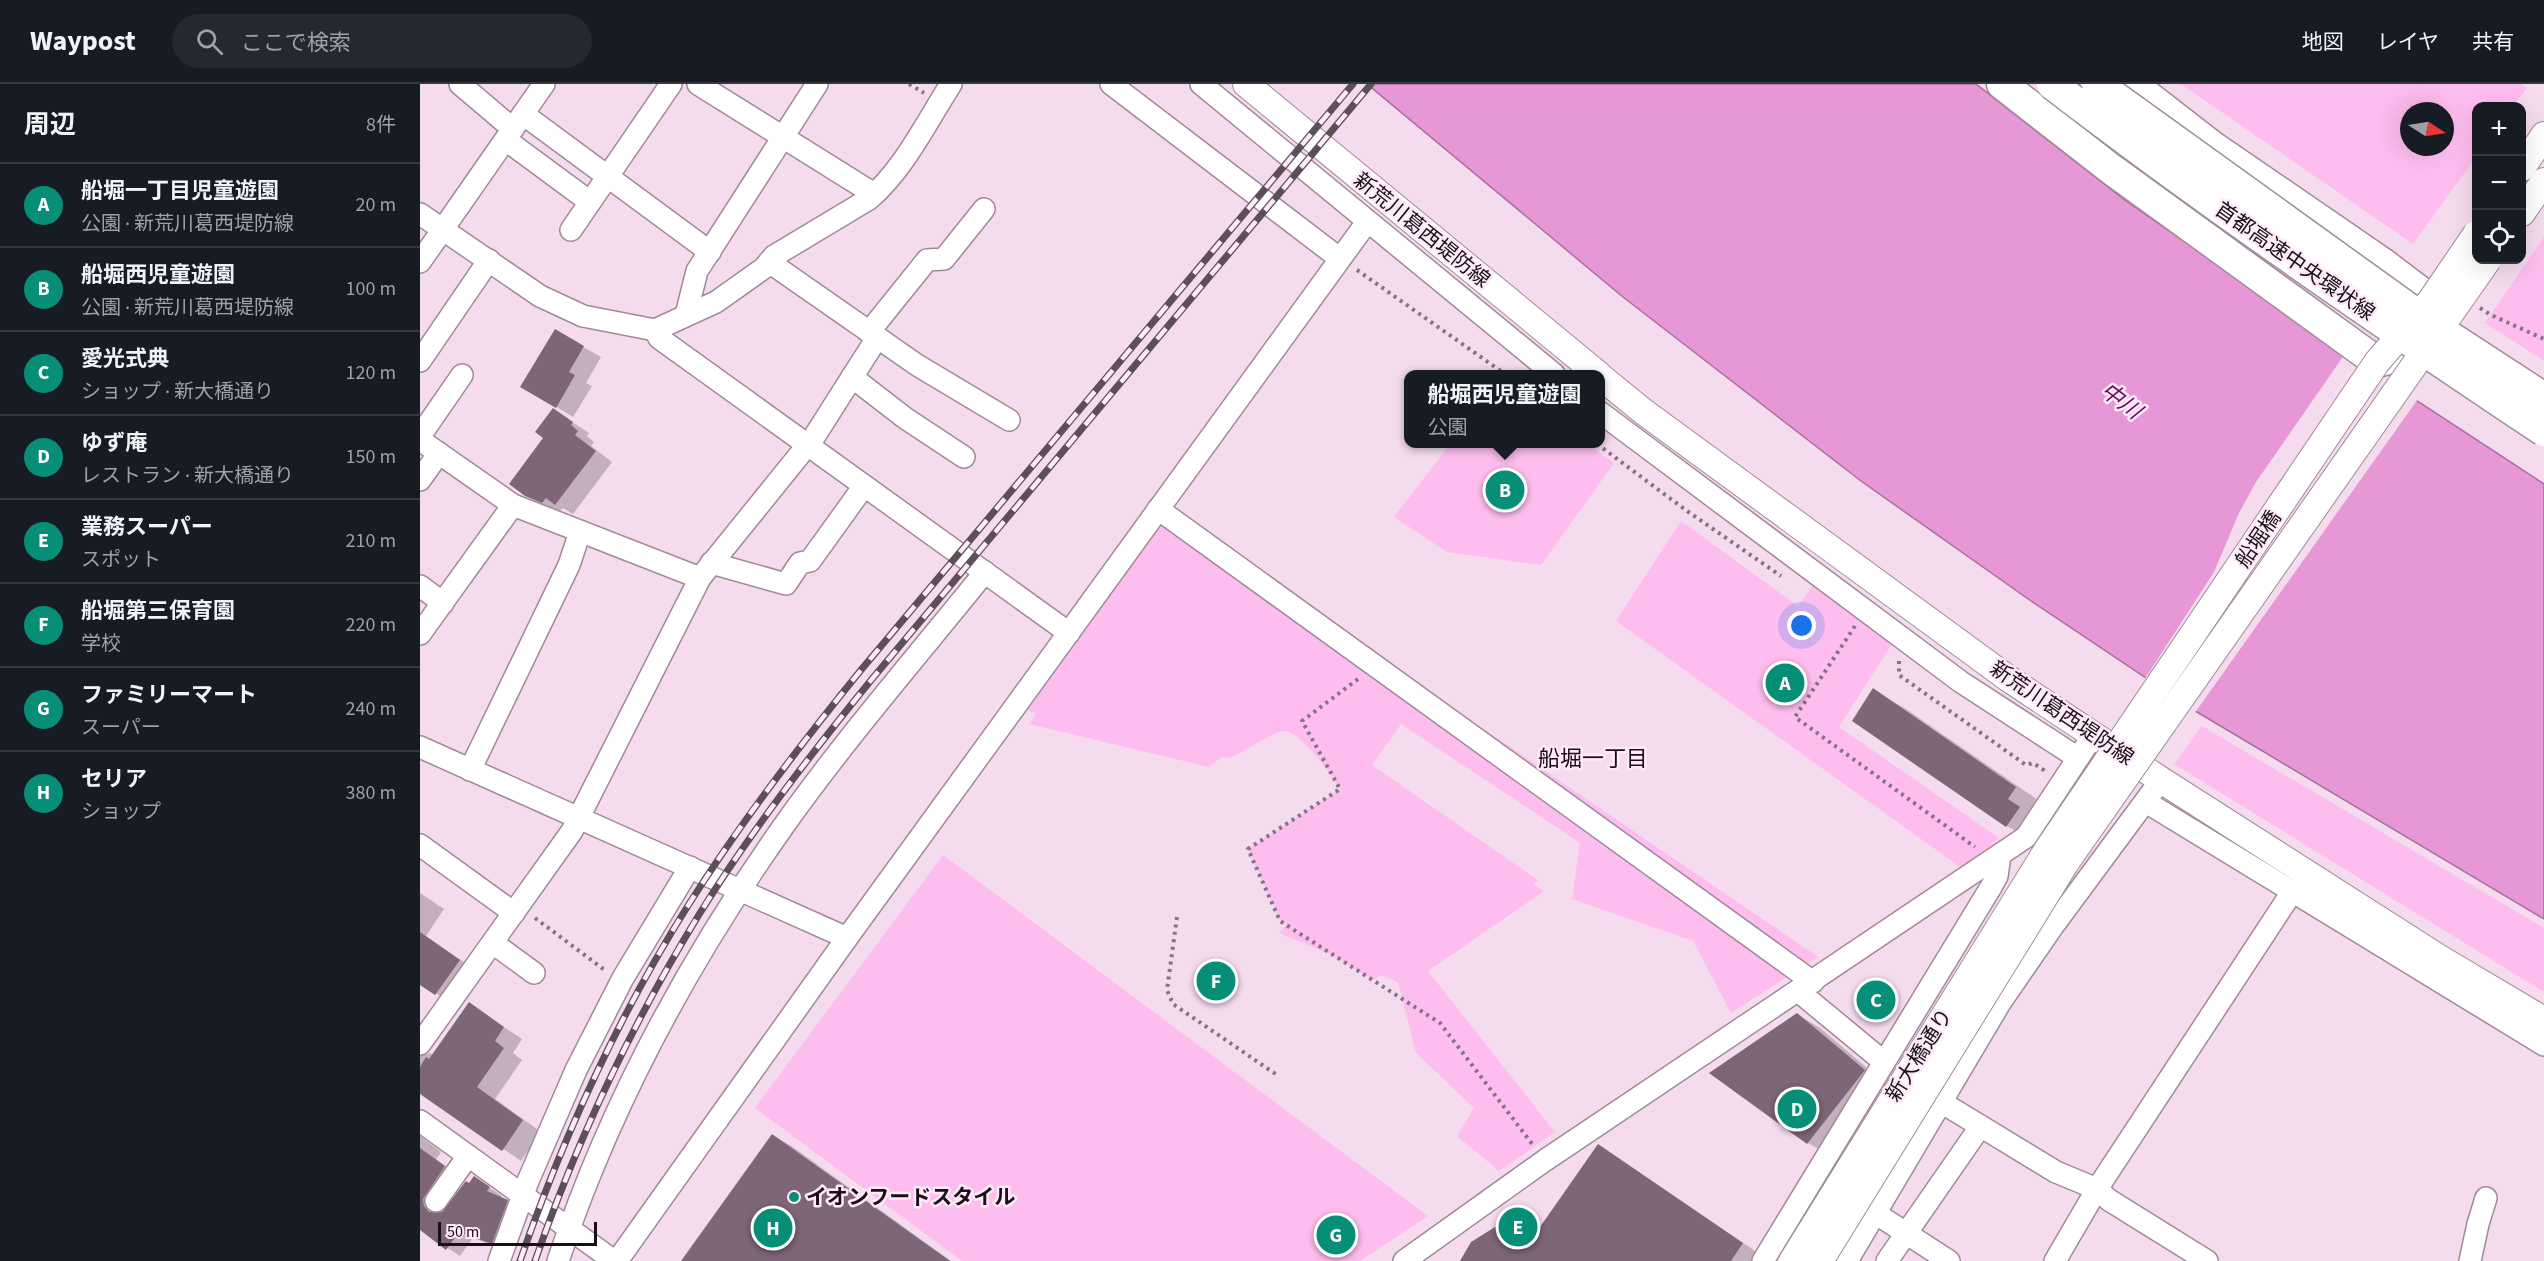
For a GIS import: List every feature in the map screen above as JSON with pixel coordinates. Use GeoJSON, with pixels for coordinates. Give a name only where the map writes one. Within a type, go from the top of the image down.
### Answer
{"type":"FeatureCollection","features":[{"type":"Feature","properties":{"kind":"highway"},"geometry":{"type":"LineString","coordinates":[[2002,84],[2111,169],[2378,362],[2403,355],[2431,341],[2431,300],[2381,262],[2212,146],[2132,84]]}},
{"type":"Feature","properties":{"kind":"highway","name":"首都高速中央環状線"},"geometry":{"type":"LineString","coordinates":[[2052,84],[2244,226],[2411,342],[2544,430]]}},
{"type":"Feature","properties":{"kind":"highway","name":"首都高速中央環状線"},"geometry":{"type":"LineString","coordinates":[[2097,84],[2426,321],[2544,398]]}},
{"type":"Feature","properties":{"kind":"main road","name":"新荒川葛西堤防線"},"geometry":{"type":"LineString","coordinates":[[1246,84],[1593,370]]}},
{"type":"Feature","properties":{"kind":"main road"},"geometry":{"type":"LineString","coordinates":[[2526,162],[2544,135]]}},
{"type":"Feature","properties":{"kind":"main road"},"geometry":{"type":"LineString","coordinates":[[2524,210],[2544,181]]}},
{"type":"Feature","properties":{"kind":"main road","name":"船堀橋"},"geometry":{"type":"LineString","coordinates":[[2047,849],[2378,362],[2431,300],[2472,240]]}},
{"type":"Feature","properties":{"kind":"main road","name":"船堀橋"},"geometry":{"type":"LineString","coordinates":[[2047,849],[2431,341],[2485,264]]}},
{"type":"Feature","properties":{"kind":"main road","name":"新荒川葛西堤防線"},"geometry":{"type":"LineString","coordinates":[[1605,380],[1644,412],[2009,679],[2161,780],[2441,959],[2544,1020]]}},
{"type":"Feature","properties":{"kind":"main road","name":"新大橋通り"},"geometry":{"type":"LineString","coordinates":[[1792,1261],[2047,849]]}},
{"type":"Feature","properties":{"kind":"main road","name":"新大橋通り"},"geometry":{"type":"LineString","coordinates":[[1820,1261],[2047,849]]}},
{"type":"Feature","properties":{"kind":"street"},"geometry":{"type":"LineString","coordinates":[[460,84],[514,128],[590,202]]}},
{"type":"Feature","properties":{"kind":"street"},"geometry":{"type":"LineString","coordinates":[[420,262],[544,84]]}},
{"type":"Feature","properties":{"kind":"street"},"geometry":{"type":"LineString","coordinates":[[571,230],[671,84]]}},
{"type":"Feature","properties":{"kind":"street"},"geometry":{"type":"LineString","coordinates":[[698,84],[874,194]]}},
{"type":"Feature","properties":{"kind":"street"},"geometry":{"type":"LineString","coordinates":[[686,315],[697,271],[817,84]]}},
{"type":"Feature","properties":{"kind":"street"},"geometry":{"type":"LineString","coordinates":[[420,214],[540,296],[584,316],[655,330],[716,302],[764,268],[774,256],[874,194],[903,159],[951,84]]}},
{"type":"Feature","properties":{"kind":"street"},"geometry":{"type":"LineString","coordinates":[[1111,84],[1339,258]]}},
{"type":"Feature","properties":{"kind":"street"},"geometry":{"type":"LineString","coordinates":[[1201,84],[1548,370]]}},
{"type":"Feature","properties":{"kind":"street"},"geometry":{"type":"LineString","coordinates":[[514,128],[608,177],[710,252]]}},
{"type":"Feature","properties":{"kind":"street"},"geometry":{"type":"LineString","coordinates":[[420,1044],[579,818],[705,571],[807,444],[852,377],[873,335],[927,260],[944,259],[984,209]]}},
{"type":"Feature","properties":{"kind":"street"},"geometry":{"type":"LineString","coordinates":[[420,1121],[615,1261],[1367,222]]}},
{"type":"Feature","properties":{"kind":"street"},"geometry":{"type":"LineString","coordinates":[[420,361],[489,260]]}},
{"type":"Feature","properties":{"kind":"street"},"geometry":{"type":"LineString","coordinates":[[769,262],[873,335],[967,397],[1008,420]]}},
{"type":"Feature","properties":{"kind":"street"},"geometry":{"type":"LineString","coordinates":[[655,330],[659,338],[1069,633]]}},
{"type":"Feature","properties":{"kind":"street"},"geometry":{"type":"LineString","coordinates":[[420,436],[462,375]]}},
{"type":"Feature","properties":{"kind":"street"},"geometry":{"type":"LineString","coordinates":[[852,377],[905,418],[964,457]]}},
{"type":"Feature","properties":{"kind":"street"},"geometry":{"type":"LineString","coordinates":[[1605,416],[1860,619],[1899,636],[1961,682],[2078,758]]}},
{"type":"Feature","properties":{"kind":"street"},"geometry":{"type":"LineString","coordinates":[[420,440],[513,505],[580,532],[705,571],[786,584],[800,563],[810,561],[864,486]]}},
{"type":"Feature","properties":{"kind":"street"},"geometry":{"type":"LineString","coordinates":[[420,480],[439,453]]}},
{"type":"Feature","properties":{"kind":"street"},"geometry":{"type":"LineString","coordinates":[[420,634],[513,505]]}},
{"type":"Feature","properties":{"kind":"street"},"geometry":{"type":"LineString","coordinates":[[1158,509],[1375,666],[1805,987],[1884,1062]]}},
{"type":"Feature","properties":{"kind":"street"},"geometry":{"type":"LineString","coordinates":[[470,770],[569,565],[580,532]]}},
{"type":"Feature","properties":{"kind":"street"},"geometry":{"type":"LineString","coordinates":[[558,1261],[621,1104],[671,1004],[741,890],[785,824],[831,762],[985,572]]}},
{"type":"Feature","properties":{"kind":"street"},"geometry":{"type":"LineString","coordinates":[[420,586],[443,603]]}},
{"type":"Feature","properties":{"kind":"street"},"geometry":{"type":"LineString","coordinates":[[2047,849],[2062,783],[2094,734]]}},
{"type":"Feature","properties":{"kind":"street"},"geometry":{"type":"LineString","coordinates":[[420,747],[847,938]]}},
{"type":"Feature","properties":{"kind":"street"},"geometry":{"type":"LineString","coordinates":[[1847,1261],[2000,1003],[2053,926],[2161,780]]}},
{"type":"Feature","properties":{"kind":"street"},"geometry":{"type":"LineString","coordinates":[[2146,802],[2544,1045]]}},
{"type":"Feature","properties":{"kind":"street"},"geometry":{"type":"LineString","coordinates":[[1404,1261],[1544,1161],[1996,857],[2047,849],[2129,823]]}},
{"type":"Feature","properties":{"kind":"street"},"geometry":{"type":"LineString","coordinates":[[420,845],[516,910]]}},
{"type":"Feature","properties":{"kind":"street"},"geometry":{"type":"LineString","coordinates":[[1763,1261],[1991,887],[1997,876],[1996,857]]}},
{"type":"Feature","properties":{"kind":"street"},"geometry":{"type":"LineString","coordinates":[[499,1261],[523,1195],[576,1070],[621,982],[690,867]]}},
{"type":"Feature","properties":{"kind":"street"},"geometry":{"type":"LineString","coordinates":[[2059,1260],[2097,1189],[2292,892]]}},
{"type":"Feature","properties":{"kind":"street"},"geometry":{"type":"LineString","coordinates":[[493,943],[534,973]]}},
{"type":"Feature","properties":{"kind":"street"},"geometry":{"type":"LineString","coordinates":[[1941,1102],[2056,1172],[2097,1189],[2109,1200],[2207,1261]]}},
{"type":"Feature","properties":{"kind":"street"},"geometry":{"type":"LineString","coordinates":[[1887,1261],[1980,1126]]}},
{"type":"Feature","properties":{"kind":"street"},"geometry":{"type":"LineString","coordinates":[[436,1201],[468,1156]]}},
{"type":"Feature","properties":{"kind":"street"},"geometry":{"type":"LineString","coordinates":[[2470,1261],[2486,1198]]}},
{"type":"Feature","properties":{"kind":"street"},"geometry":{"type":"LineString","coordinates":[[1875,1213],[1948,1261]]}},
{"type":"Feature","properties":{"kind":"path"},"geometry":{"type":"LineString","coordinates":[[1339,258],[1498,370]]}},
{"type":"Feature","properties":{"kind":"path"},"geometry":{"type":"LineString","coordinates":[[1602,448],[1687,511],[1785,579]]}},
{"type":"Feature","properties":{"kind":"path"},"geometry":{"type":"LineString","coordinates":[[1845,621],[1860,619]]}},
{"type":"Feature","properties":{"kind":"path"},"geometry":{"type":"LineString","coordinates":[[1860,619],[1795,717],[1996,857]]}},
{"type":"Feature","properties":{"kind":"path"},"geometry":{"type":"LineString","coordinates":[[1899,636],[1899,675],[2026,765],[2033,763],[2062,783]]}},
{"type":"Feature","properties":{"kind":"path"},"geometry":{"type":"LineString","coordinates":[[1375,666],[1302,721],[1340,789],[1248,849],[1280,921],[1440,1023],[1544,1161]]}},
{"type":"Feature","properties":{"kind":"path"},"geometry":{"type":"LineString","coordinates":[[516,910],[621,982]]}},
{"type":"Feature","properties":{"kind":"path"},"geometry":{"type":"LineString","coordinates":[[1177,917],[1167,990],[1173,1004],[1277,1075]]}},
{"type":"Feature","properties":{"kind":"shaded area"},"geometry":{"type":"Polygon","coordinates":[[[2181,84],[2521,84],[2527,88],[2516,102],[2472,102],[2472,163],[2413,244],[2181,84]]]}},
{"type":"Feature","properties":{"kind":"shaded area"},"geometry":{"type":"Polygon","coordinates":[[[2544,237],[2544,361],[2485,323],[2544,237]]]}},
{"type":"Feature","properties":{"kind":"shaded area"},"geometry":{"type":"Polygon","coordinates":[[[1447,448],[1593,448],[1614,463],[1541,565],[1447,552],[1394,517],[1447,448]]]}},
{"type":"Feature","properties":{"kind":"shaded area"},"geometry":{"type":"Polygon","coordinates":[[[1158,509],[1417,704],[1431,693],[1818,957],[1731,1013],[1693,941],[1572,899],[1580,843],[1401,724],[1372,765],[1538,880],[1533,884],[1544,891],[1428,971],[1555,1132],[1499,1171],[1457,1136],[1474,1108],[1416,1053],[1398,982],[1381,975],[1373,980],[1334,956],[1279,933],[1286,925],[1280,921],[1248,849],[1340,789],[1323,764],[1298,737],[1290,732],[1279,732],[1230,758],[1222,757],[1209,767],[1029,724],[1036,713],[1015,707],[1158,509]]]}},
{"type":"Feature","properties":{"kind":"shaded area"},"geometry":{"type":"Polygon","coordinates":[[[1681,521],[1798,606],[1814,584],[1895,639],[1839,727],[1999,838],[1963,869],[1616,621],[1681,521]]]}},
{"type":"Feature","properties":{"kind":"shaded area"},"geometry":{"type":"Polygon","coordinates":[[[2202,726],[2544,928],[2544,992],[2174,764],[2202,726]]]}},
{"type":"Feature","properties":{"kind":"shaded area"},"geometry":{"type":"Polygon","coordinates":[[[943,855],[1428,1216],[1360,1261],[962,1261],[755,1108],[943,855]]]}},
{"type":"Feature","properties":{"kind":"water","name":"中川"},"geometry":{"type":"Polygon","coordinates":[[[1367,84],[1976,84],[2126,201],[2373,372],[2544,484],[2544,919],[2197,712],[2031,601],[1861,481],[1623,297],[1367,84]]]}},
{"type":"Feature","properties":{"kind":"pier"},"geometry":{"type":"Polygon","coordinates":[[[2347,351],[2418,399],[2194,714],[2144,680],[2214,572],[2239,513],[2256,482],[2347,351]]]}},
{"type":"Feature","properties":{"kind":"building"},"geometry":{"type":"Polygon","coordinates":[[[555,329],[584,346],[569,372],[575,375],[556,408],[520,387],[555,329]]]}},
{"type":"Feature","properties":{"kind":"building"},"geometry":{"type":"Polygon","coordinates":[[[553,408],[573,422],[571,425],[578,431],[575,435],[596,451],[555,505],[546,498],[542,503],[525,496],[509,484],[543,438],[535,432],[553,408]]]}},
{"type":"Feature","properties":{"kind":"building"},"geometry":{"type":"Polygon","coordinates":[[[1873,688],[2016,787],[2008,799],[2020,807],[2006,827],[1852,721],[1873,688]]]}},
{"type":"Feature","properties":{"kind":"building"},"geometry":{"type":"Polygon","coordinates":[[[420,932],[460,960],[435,995],[420,985],[420,932]]]}},
{"type":"Feature","properties":{"kind":"building"},"geometry":{"type":"Polygon","coordinates":[[[469,1002],[504,1027],[495,1041],[504,1048],[477,1087],[523,1120],[502,1151],[420,1094],[420,1067],[426,1057],[429,1059],[469,1002]]]}},
{"type":"Feature","properties":{"kind":"building"},"geometry":{"type":"Polygon","coordinates":[[[1797,1013],[1865,1070],[1807,1144],[1709,1073],[1797,1013]]]}},
{"type":"Feature","properties":{"kind":"building","name":"イオンフードスタイル"},"geometry":{"type":"Polygon","coordinates":[[[772,1134],[950,1261],[681,1261],[772,1134]]]}},
{"type":"Feature","properties":{"kind":"building"},"geometry":{"type":"Polygon","coordinates":[[[1598,1144],[1743,1243],[1731,1261],[1460,1261],[1471,1242],[1519,1212],[1540,1227],[1598,1144]]]}},
{"type":"Feature","properties":{"kind":"building"},"geometry":{"type":"Polygon","coordinates":[[[420,1148],[445,1166],[423,1199],[424,1206],[429,1212],[442,1212],[466,1181],[469,1183],[474,1176],[490,1187],[487,1191],[508,1200],[492,1244],[459,1232],[446,1250],[420,1230],[420,1148]]]}},
{"type":"Feature","properties":{"kind":"railway"},"geometry":{"type":"LineString","coordinates":[[520,1261],[574,1123],[616,1033],[663,946],[750,814],[793,755],[861,670],[1353,84]]}},
{"type":"Feature","properties":{"kind":"railway"},"geometry":{"type":"LineString","coordinates":[[535,1261],[588,1126],[629,1039],[700,913],[761,823],[804,764],[872,679],[1371,84]]}},
{"type":"Feature","properties":{"kind":"place","name":"船堀西児童遊園"},"geometry":{"type":"Point","coordinates":[1505,490]}},
{"type":"Feature","properties":{"kind":"place","name":"船堀一丁目児童遊園"},"geometry":{"type":"Point","coordinates":[1785,683]}},
{"type":"Feature","properties":{"kind":"place","name":"船堀第三保育園"},"geometry":{"type":"Point","coordinates":[1216,981]}},
{"type":"Feature","properties":{"kind":"place","name":"愛光式典"},"geometry":{"type":"Point","coordinates":[1876,1000]}},
{"type":"Feature","properties":{"kind":"place","name":"ゆず庵"},"geometry":{"type":"Point","coordinates":[1797,1109]}},
{"type":"Feature","properties":{"kind":"place","name":"イオンフードスタイル"},"geometry":{"type":"Point","coordinates":[794,1197]}},
{"type":"Feature","properties":{"kind":"place","name":"業務スーパー"},"geometry":{"type":"Point","coordinates":[1518,1227]}},
{"type":"Feature","properties":{"kind":"place","name":"セリア"},"geometry":{"type":"Point","coordinates":[773,1228]}},
{"type":"Feature","properties":{"kind":"place","name":"ファミリーマート"},"geometry":{"type":"Point","coordinates":[1336,1235]}},
{"type":"Feature","properties":{"kind":"district","name":"船堀一丁目"},"geometry":{"type":"Point","coordinates":[1593,759]}}]}
